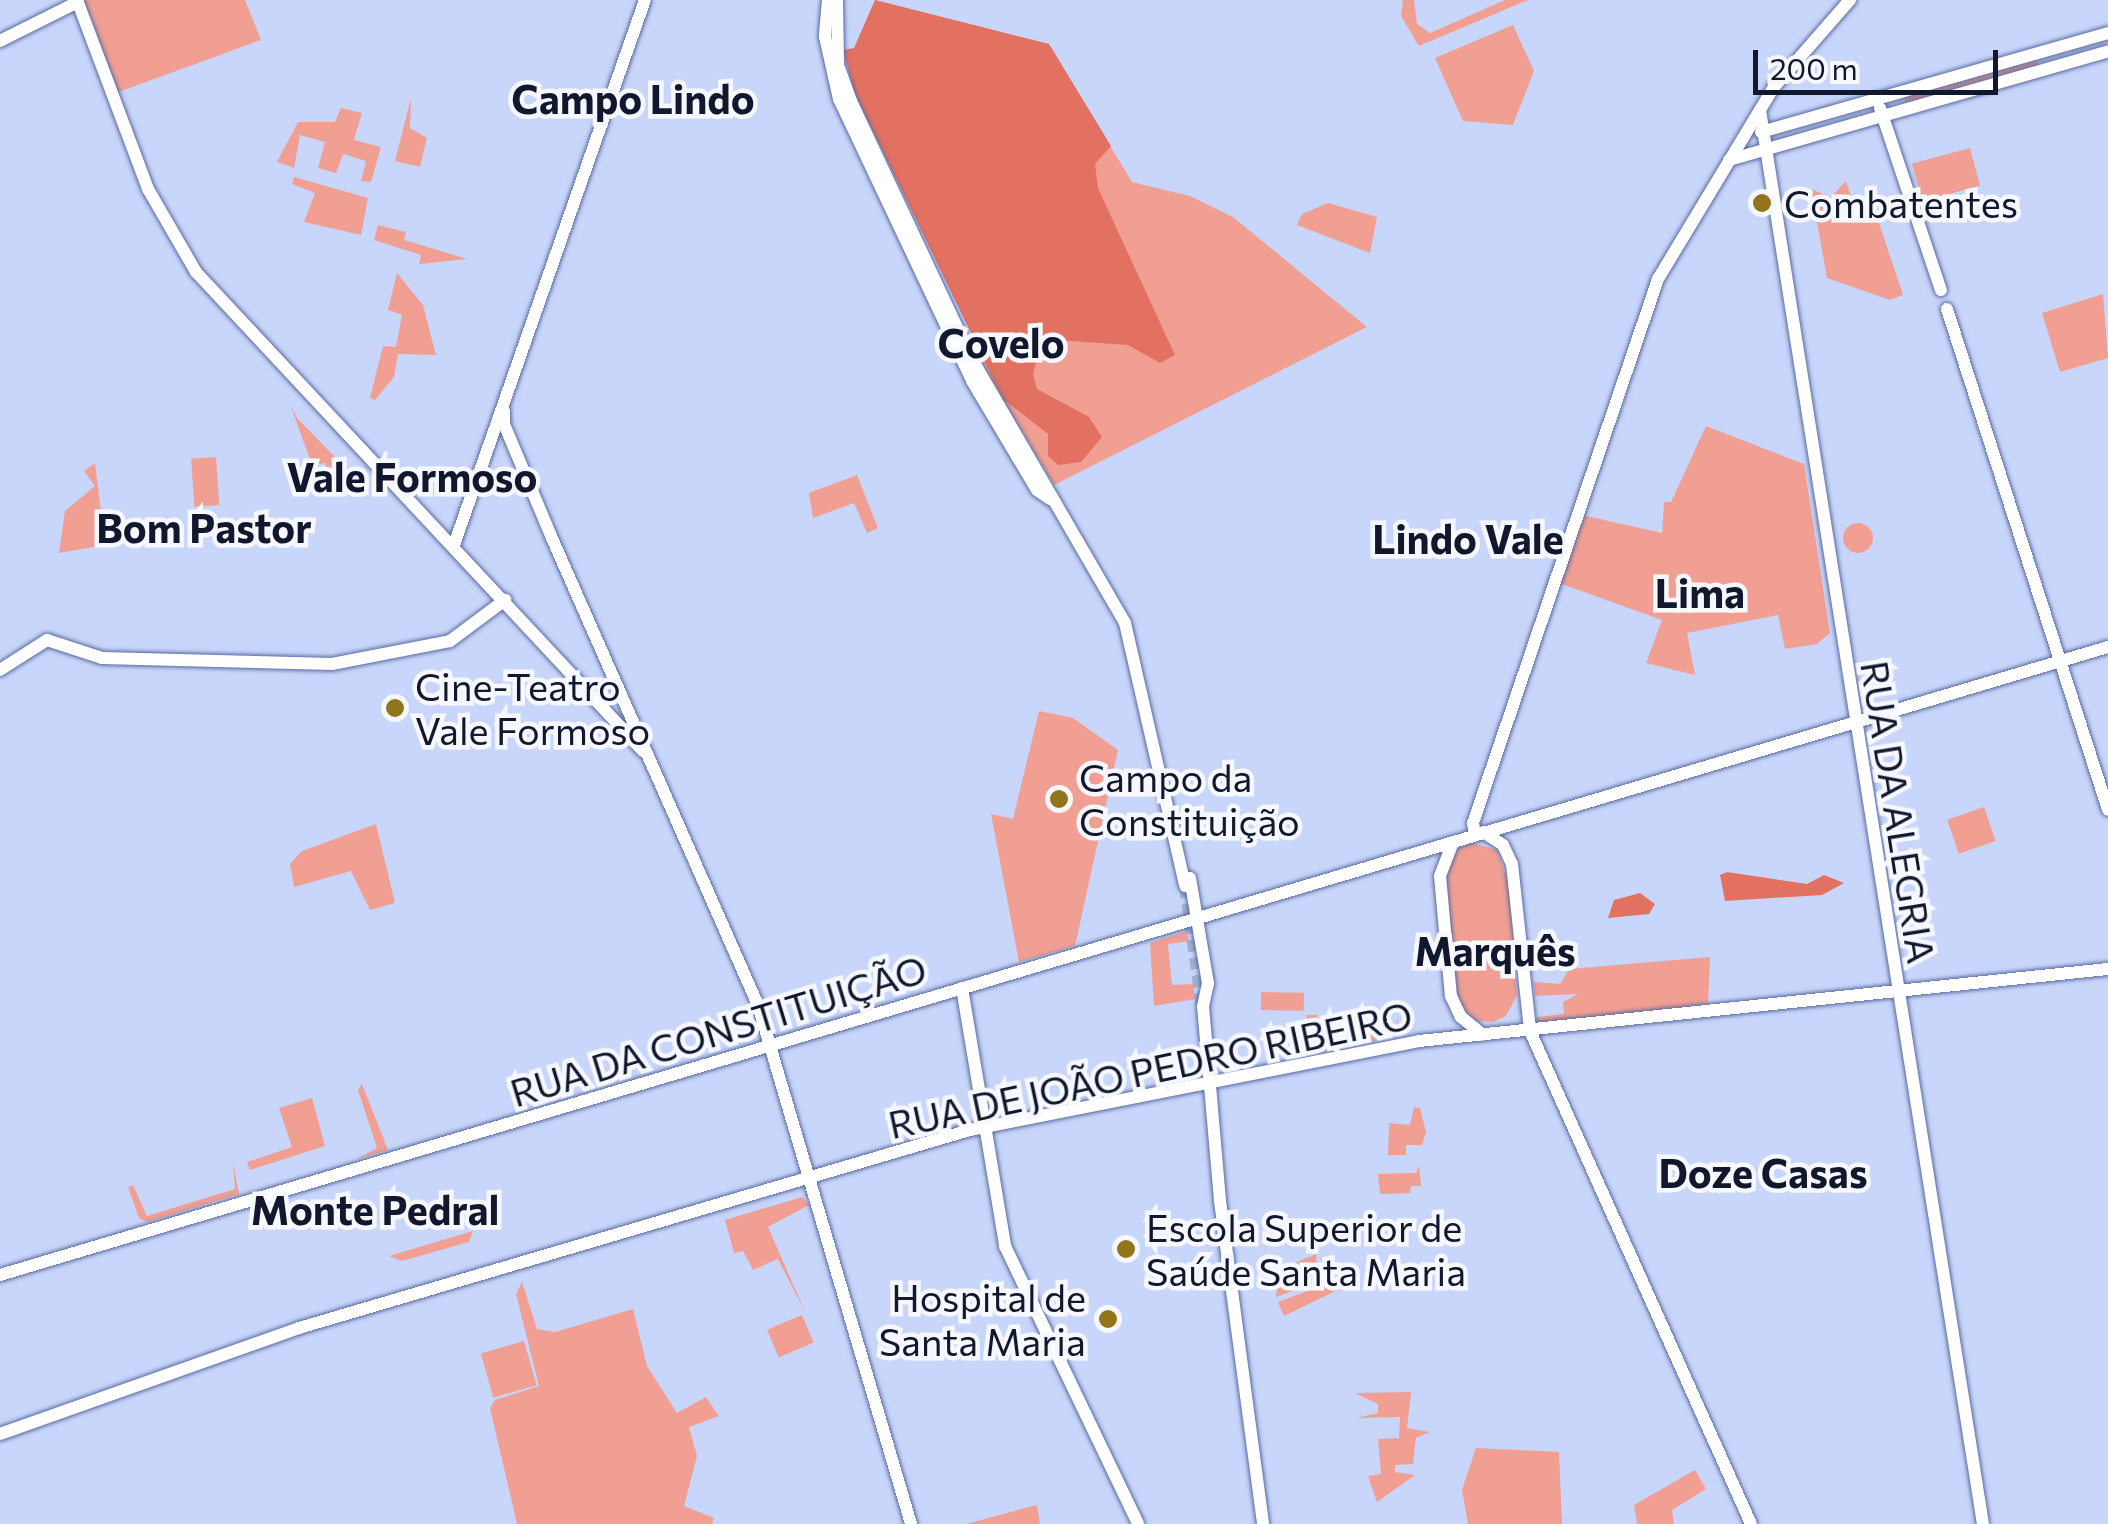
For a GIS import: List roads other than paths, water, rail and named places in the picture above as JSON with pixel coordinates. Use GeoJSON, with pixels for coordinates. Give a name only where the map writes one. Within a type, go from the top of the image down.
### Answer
{"type":"FeatureCollection","features":[{"type":"Feature","properties":{"kind":"main road"},"geometry":{"type":"LineString","coordinates":[[828,0],[824,37],[840,99],[972,381],[1037,490],[1052,500]]}},
{"type":"Feature","properties":{"kind":"main road"},"geometry":{"type":"LineString","coordinates":[[837,0],[835,43],[846,91],[972,359],[1125,623],[1186,886]]}},
{"type":"Feature","properties":{"kind":"main road"},"geometry":{"type":"LineString","coordinates":[[1751,1524],[1530,1030],[1512,864],[1502,844],[1479,833],[1473,823],[1646,308],[1762,106],[1850,0]]}},
{"type":"Feature","properties":{"kind":"main road"},"geometry":{"type":"LineString","coordinates":[[0,41],[78,1],[162,223],[196,272],[610,713],[650,761]]}},
{"type":"Feature","properties":{"kind":"main road"},"geometry":{"type":"LineString","coordinates":[[454,545],[501,437],[504,411],[640,6]]}},
{"type":"Feature","properties":{"kind":"main road"},"geometry":{"type":"LineString","coordinates":[[1761,132],[2108,33]]}},
{"type":"Feature","properties":{"kind":"main road"},"geometry":{"type":"LineString","coordinates":[[2060,46],[2065,63]]}},
{"type":"Feature","properties":{"kind":"main road"},"geometry":{"type":"LineString","coordinates":[[1729,160],[2108,51]]}},
{"type":"Feature","properties":{"kind":"main road"},"geometry":{"type":"LineString","coordinates":[[2040,52],[2045,69]]}},
{"type":"Feature","properties":{"kind":"main road"},"geometry":{"type":"LineString","coordinates":[[1877,99],[1941,290]]}},
{"type":"Feature","properties":{"kind":"main road"},"geometry":{"type":"LineString","coordinates":[[1762,106],[1784,126]]}},
{"type":"Feature","properties":{"kind":"main road","name":"RUA DA ALEGRIA"},"geometry":{"type":"LineString","coordinates":[[1762,106],[1763,150],[1983,1524]]}},
{"type":"Feature","properties":{"kind":"main road"},"geometry":{"type":"LineString","coordinates":[[1947,309],[2108,810]]}},
{"type":"Feature","properties":{"kind":"main road"},"geometry":{"type":"LineString","coordinates":[[501,437],[626,701],[771,1046],[912,1524]]}},
{"type":"Feature","properties":{"kind":"main road"},"geometry":{"type":"LineString","coordinates":[[0,670],[47,640],[102,658],[304,666],[450,641],[505,600]]}},
{"type":"Feature","properties":{"kind":"main road"},"geometry":{"type":"LineString","coordinates":[[1479,833],[2108,647]]}},
{"type":"Feature","properties":{"kind":"main road"},"geometry":{"type":"LineString","coordinates":[[610,713],[626,701]]}},
{"type":"Feature","properties":{"kind":"main road"},"geometry":{"type":"LineString","coordinates":[[1152,741],[1161,750],[1199,919],[1208,1086],[1263,1524]]}},
{"type":"Feature","properties":{"kind":"main road","name":"RUA DA CONSTITUIÇÃO"},"geometry":{"type":"LineString","coordinates":[[0,1276],[1479,833]]}},
{"type":"Feature","properties":{"kind":"main road"},"geometry":{"type":"LineString","coordinates":[[1453,842],[1440,876],[1451,996],[1461,1017],[1489,1034],[1513,1020],[1524,994]]}},
{"type":"Feature","properties":{"kind":"main road","name":"RUA DE JOÃO PEDRO RIBEIRO"},"geometry":{"type":"LineString","coordinates":[[0,1434],[298,1328],[984,1126],[1446,1038],[2108,969]]}},
{"type":"Feature","properties":{"kind":"main road"},"geometry":{"type":"LineString","coordinates":[[962,988],[1005,1246],[1138,1524]]}},
{"type":"Feature","properties":{"kind":"main road"},"geometry":{"type":"LineString","coordinates":[[1216,1108],[1224,1209]]}},
{"type":"Feature","properties":{"kind":"tunnel"},"geometry":{"type":"LineString","coordinates":[[1185,886],[1202,1007]]}},
{"type":"Feature","properties":{"kind":"place","name":"Combatentes"},"geometry":{"type":"Point","coordinates":[1762,203]}},
{"type":"Feature","properties":{"kind":"place","name":"Cine-Teatro Vale Formoso"},"geometry":{"type":"Point","coordinates":[395,708]}},
{"type":"Feature","properties":{"kind":"place","name":"Campo da Constituição"},"geometry":{"type":"Point","coordinates":[1059,799]}},
{"type":"Feature","properties":{"kind":"place","name":"Escola Superior de Saúde Santa Maria"},"geometry":{"type":"Point","coordinates":[1126,1249]}},
{"type":"Feature","properties":{"kind":"place","name":"Hospital de Santa Maria"},"geometry":{"type":"Point","coordinates":[1108,1319]}},
{"type":"Feature","properties":{"kind":"district","name":"Campo Lindo"},"geometry":{"type":"Point","coordinates":[633,98]}},
{"type":"Feature","properties":{"kind":"district","name":"Covelo"},"geometry":{"type":"Point","coordinates":[1001,342]}},
{"type":"Feature","properties":{"kind":"district","name":"Vale Formoso"},"geometry":{"type":"Point","coordinates":[412,476]}},
{"type":"Feature","properties":{"kind":"district","name":"Bom Pastor"},"geometry":{"type":"Point","coordinates":[204,527]}},
{"type":"Feature","properties":{"kind":"district","name":"Lindo Vale"},"geometry":{"type":"Point","coordinates":[1468,538]}},
{"type":"Feature","properties":{"kind":"district","name":"Lima"},"geometry":{"type":"Point","coordinates":[1700,592]}},
{"type":"Feature","properties":{"kind":"district","name":"Marquês"},"geometry":{"type":"Point","coordinates":[1495,950]}},
{"type":"Feature","properties":{"kind":"district","name":"Doze Casas"},"geometry":{"type":"Point","coordinates":[1763,1172]}},
{"type":"Feature","properties":{"kind":"district","name":"Monte Pedral"},"geometry":{"type":"Point","coordinates":[375,1209]}}]}
